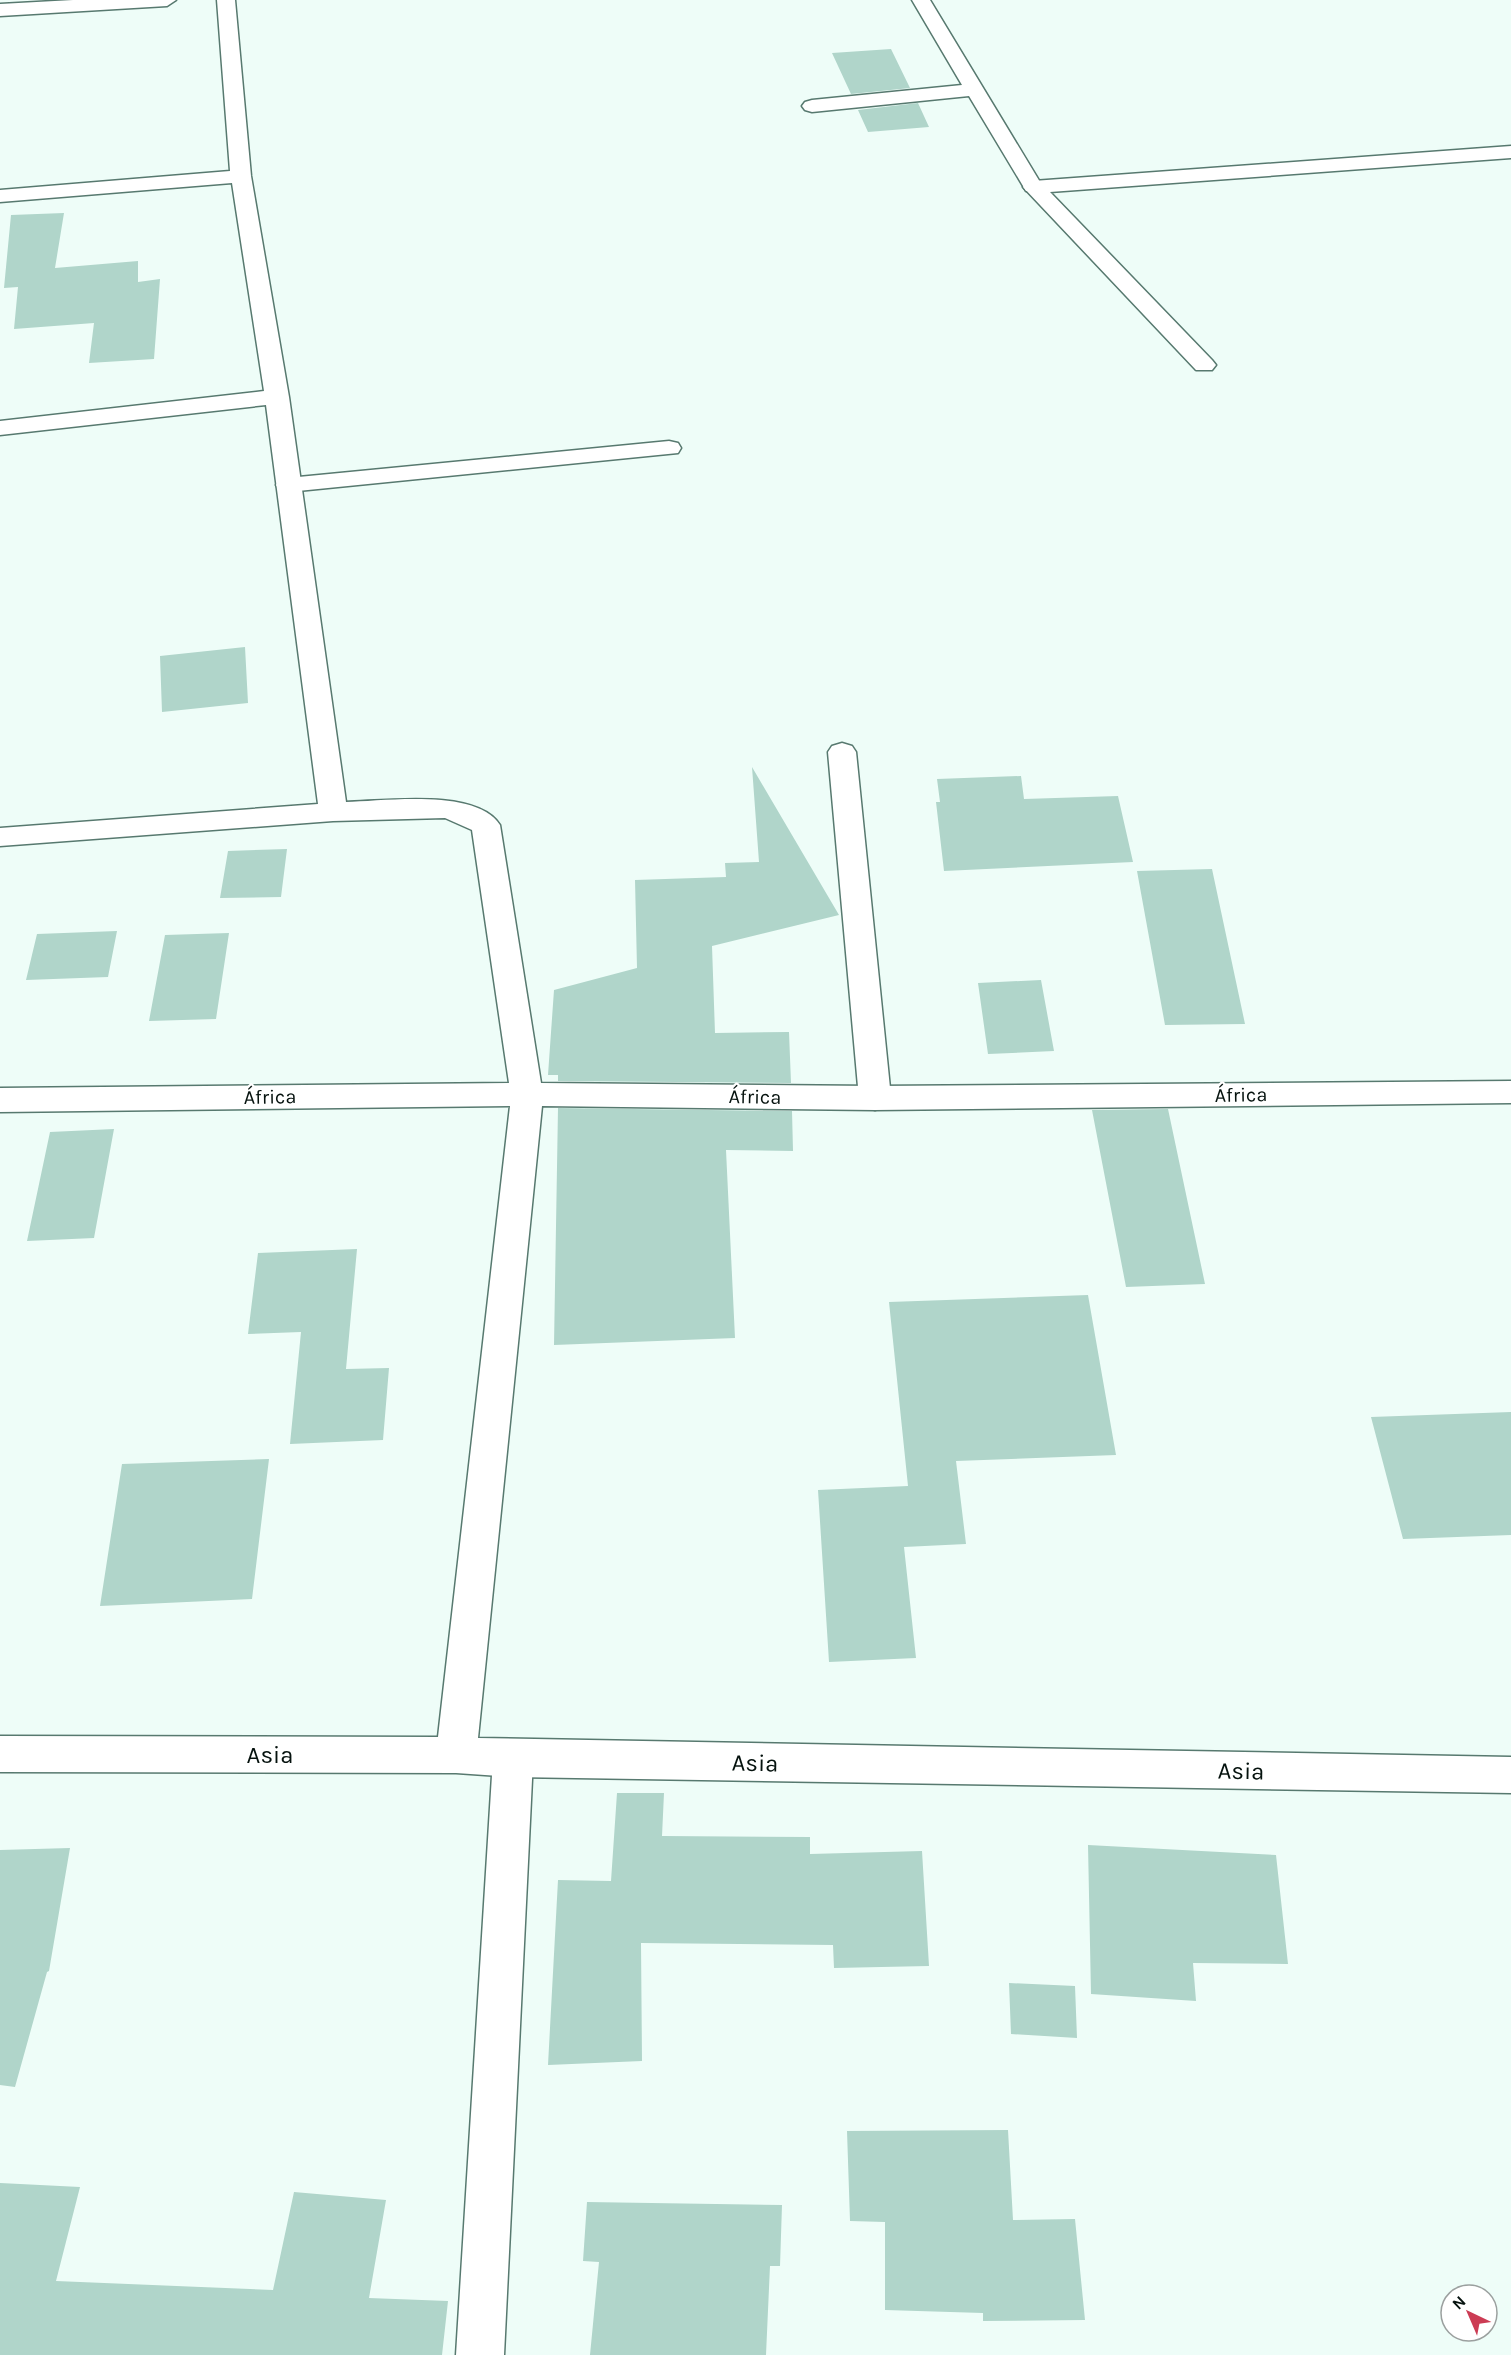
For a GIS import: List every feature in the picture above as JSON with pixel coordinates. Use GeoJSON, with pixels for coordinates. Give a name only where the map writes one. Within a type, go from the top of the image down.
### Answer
{"type":"FeatureCollection","features":[{"type":"Feature","properties":{"kind":"street"},"geometry":{"type":"LineString","coordinates":[[0,10],[167,0]]}},
{"type":"Feature","properties":{"kind":"street"},"geometry":{"type":"LineString","coordinates":[[226,0],[241,176],[277,397],[333,812]]}},
{"type":"Feature","properties":{"kind":"street"},"geometry":{"type":"LineString","coordinates":[[921,0],[1034,187],[1204,365]]}},
{"type":"Feature","properties":{"kind":"street"},"geometry":{"type":"LineString","coordinates":[[812,106],[974,90]]}},
{"type":"Feature","properties":{"kind":"street"},"geometry":{"type":"LineString","coordinates":[[1034,187],[1511,152]]}},
{"type":"Feature","properties":{"kind":"street"},"geometry":{"type":"LineString","coordinates":[[0,196],[241,176]]}},
{"type":"Feature","properties":{"kind":"street"},"geometry":{"type":"LineString","coordinates":[[0,428],[277,397]]}},
{"type":"Feature","properties":{"kind":"street"},"geometry":{"type":"LineString","coordinates":[[288,485],[669,448]]}},
{"type":"Feature","properties":{"kind":"street"},"geometry":{"type":"LineString","coordinates":[[842,752],[875,1098]]}},
{"type":"Feature","properties":{"kind":"street"},"geometry":{"type":"LineString","coordinates":[[0,837],[333,812],[447,809],[470,816],[486,825],[527,1094],[456,1755]]}},
{"type":"Feature","properties":{"kind":"street","name":"África"},"geometry":{"type":"LineString","coordinates":[[0,1100],[527,1094],[875,1098],[1511,1092]]}},
{"type":"Feature","properties":{"kind":"street","name":"Asia"},"geometry":{"type":"LineString","coordinates":[[0,1754],[456,1755],[513,1759],[1511,1775]]}},
{"type":"Feature","properties":{"kind":"street"},"geometry":{"type":"LineString","coordinates":[[480,2355],[513,1759]]}},
{"type":"Feature","properties":{"kind":"building"},"geometry":{"type":"Polygon","coordinates":[[[891,49],[910,88],[851,94],[832,53],[891,49]]]}},
{"type":"Feature","properties":{"kind":"building"},"geometry":{"type":"Polygon","coordinates":[[[918,103],[929,127],[868,132],[858,110],[918,103]]]}},
{"type":"Feature","properties":{"kind":"building"},"geometry":{"type":"Polygon","coordinates":[[[64,213],[55,268],[138,261],[138,282],[160,279],[154,359],[89,363],[94,323],[14,329],[18,287],[4,288],[11,215],[64,213]]]}},
{"type":"Feature","properties":{"kind":"building"},"geometry":{"type":"Polygon","coordinates":[[[245,647],[248,703],[162,712],[160,656],[245,647]]]}},
{"type":"Feature","properties":{"kind":"building"},"geometry":{"type":"Polygon","coordinates":[[[752,767],[839,915],[712,946],[715,1033],[789,1032],[791,1083],[558,1081],[558,1075],[548,1075],[554,990],[637,968],[635,880],[726,877],[725,863],[759,862],[752,767]]]}},
{"type":"Feature","properties":{"kind":"building"},"geometry":{"type":"Polygon","coordinates":[[[1021,776],[1024,799],[1118,796],[1133,862],[944,871],[936,802],[940,802],[937,779],[1021,776]]]}},
{"type":"Feature","properties":{"kind":"building"},"geometry":{"type":"Polygon","coordinates":[[[287,849],[281,897],[220,898],[228,851],[287,849]]]}},
{"type":"Feature","properties":{"kind":"building"},"geometry":{"type":"Polygon","coordinates":[[[1212,869],[1245,1024],[1165,1025],[1137,871],[1212,869]]]}},
{"type":"Feature","properties":{"kind":"building"},"geometry":{"type":"Polygon","coordinates":[[[117,931],[108,977],[26,980],[37,934],[117,931]]]}},
{"type":"Feature","properties":{"kind":"building"},"geometry":{"type":"Polygon","coordinates":[[[229,933],[216,1019],[149,1021],[165,935],[229,933]]]}},
{"type":"Feature","properties":{"kind":"building"},"geometry":{"type":"Polygon","coordinates":[[[1041,980],[1054,1051],[988,1054],[978,983],[1041,980]]]}},
{"type":"Feature","properties":{"kind":"building"},"geometry":{"type":"Polygon","coordinates":[[[558,1108],[792,1111],[793,1151],[726,1150],[735,1338],[554,1345],[558,1108]]]}},
{"type":"Feature","properties":{"kind":"building"},"geometry":{"type":"Polygon","coordinates":[[[1168,1109],[1205,1284],[1126,1287],[1092,1110],[1168,1109]]]}},
{"type":"Feature","properties":{"kind":"building"},"geometry":{"type":"Polygon","coordinates":[[[114,1129],[94,1238],[27,1241],[50,1132],[114,1129]]]}},
{"type":"Feature","properties":{"kind":"building"},"geometry":{"type":"Polygon","coordinates":[[[357,1249],[346,1369],[389,1368],[383,1440],[290,1444],[301,1332],[248,1334],[258,1253],[357,1249]]]}},
{"type":"Feature","properties":{"kind":"building"},"geometry":{"type":"Polygon","coordinates":[[[1088,1295],[1116,1455],[956,1461],[966,1544],[904,1547],[916,1658],[829,1662],[818,1490],[908,1486],[889,1302],[1088,1295]]]}},
{"type":"Feature","properties":{"kind":"building"},"geometry":{"type":"Polygon","coordinates":[[[1511,1412],[1511,1535],[1403,1539],[1371,1417],[1511,1412]]]}},
{"type":"Feature","properties":{"kind":"building"},"geometry":{"type":"Polygon","coordinates":[[[269,1459],[252,1599],[100,1606],[122,1464],[269,1459]]]}},
{"type":"Feature","properties":{"kind":"building"},"geometry":{"type":"Polygon","coordinates":[[[617,1793],[664,1793],[662,1836],[810,1837],[810,1854],[922,1851],[929,1966],[834,1968],[833,1945],[641,1943],[642,2061],[548,2065],[558,1880],[611,1881],[617,1793]]]}},
{"type":"Feature","properties":{"kind":"building"},"geometry":{"type":"Polygon","coordinates":[[[1088,1845],[1276,1855],[1288,1964],[1193,1963],[1196,2001],[1091,1994],[1088,1845]]]}},
{"type":"Feature","properties":{"kind":"building"},"geometry":{"type":"Polygon","coordinates":[[[70,1848],[49,1971],[15,2087],[0,2085],[0,1850],[70,1848]]]}},
{"type":"Feature","properties":{"kind":"building"},"geometry":{"type":"Polygon","coordinates":[[[1009,1983],[1075,1986],[1077,2038],[1011,2034],[1009,1983]]]}},
{"type":"Feature","properties":{"kind":"building"},"geometry":{"type":"Polygon","coordinates":[[[1008,2130],[1013,2220],[1075,2219],[1085,2320],[983,2321],[983,2313],[885,2310],[885,2222],[850,2221],[847,2131],[1008,2130]]]}},
{"type":"Feature","properties":{"kind":"building"},"geometry":{"type":"Polygon","coordinates":[[[0,2183],[80,2187],[56,2281],[273,2290],[294,2192],[386,2200],[369,2298],[448,2301],[442,2355],[0,2355],[0,2183]]]}},
{"type":"Feature","properties":{"kind":"building"},"geometry":{"type":"Polygon","coordinates":[[[587,2202],[782,2205],[780,2266],[770,2266],[766,2355],[590,2355],[599,2262],[583,2261],[587,2202]]]}}]}
